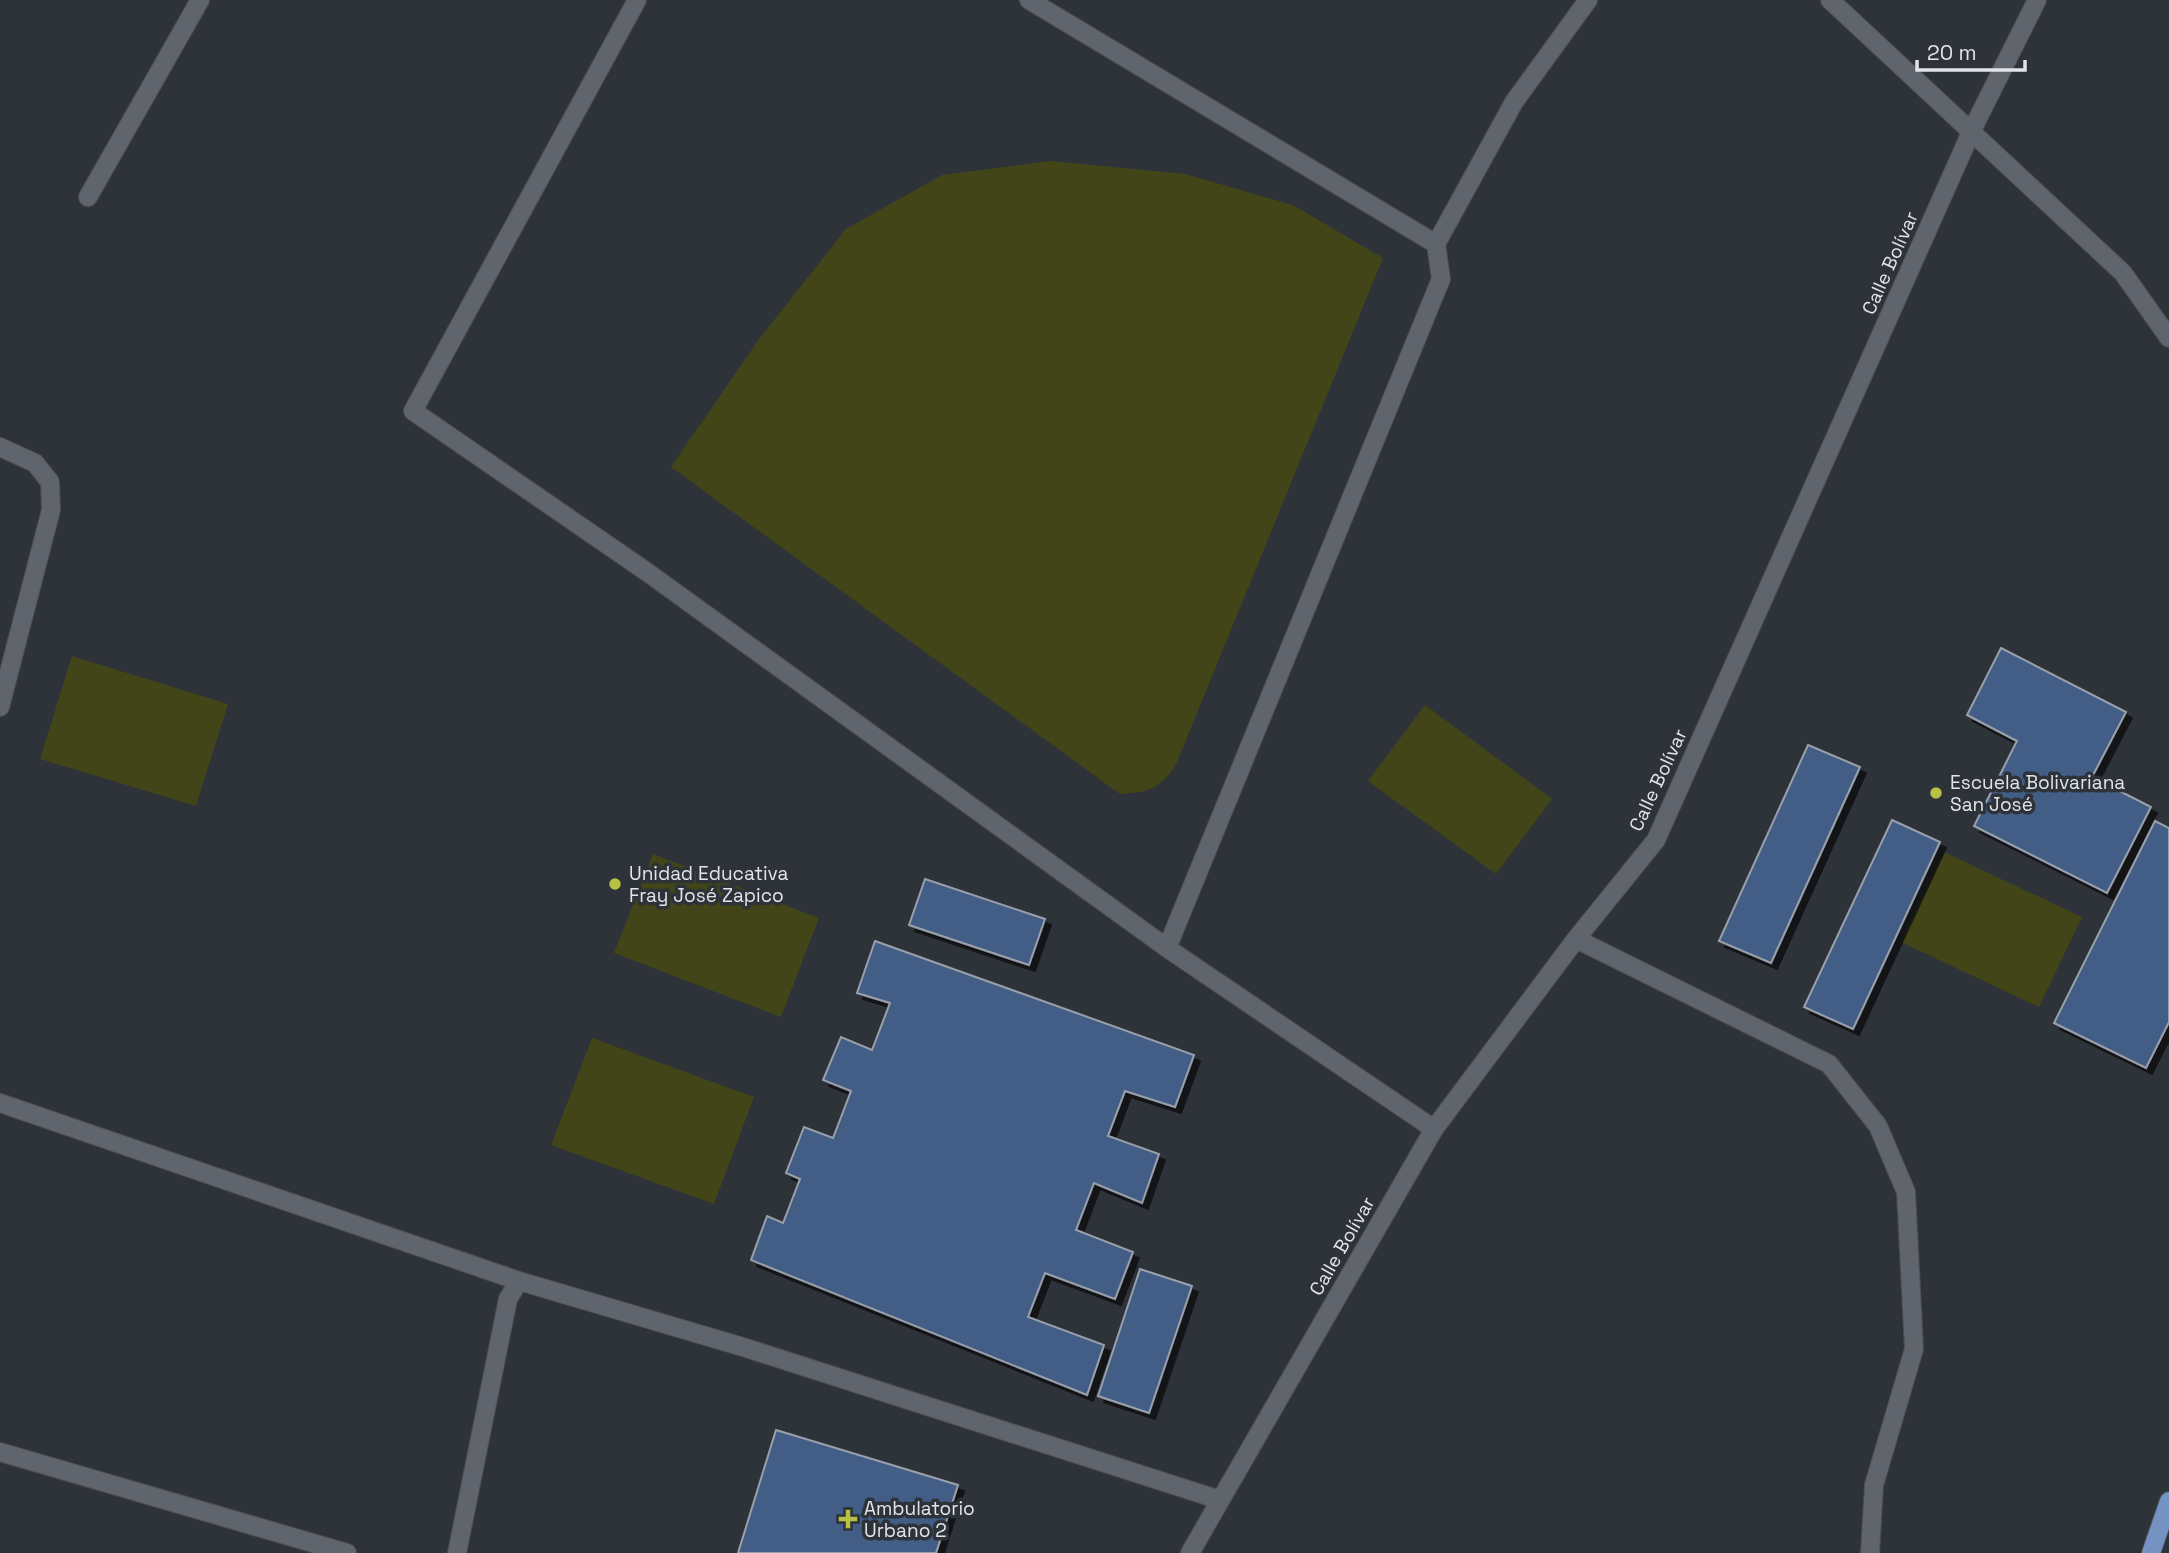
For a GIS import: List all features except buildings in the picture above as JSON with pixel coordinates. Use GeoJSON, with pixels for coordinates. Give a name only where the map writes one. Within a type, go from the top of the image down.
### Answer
{"type":"FeatureCollection","features":[{"type":"Feature","properties":{"kind":"main road"},"geometry":{"type":"LineString","coordinates":[[2151,1553],[2169,1501]]}},
{"type":"Feature","properties":{"kind":"street"},"geometry":{"type":"LineString","coordinates":[[88,197],[200,0]]}},
{"type":"Feature","properties":{"kind":"street"},"geometry":{"type":"LineString","coordinates":[[637,0],[413,411],[647,572],[1167,948],[1434,1129]]}},
{"type":"Feature","properties":{"kind":"street"},"geometry":{"type":"LineString","coordinates":[[1029,0],[1436,244]]}},
{"type":"Feature","properties":{"kind":"street"},"geometry":{"type":"LineString","coordinates":[[1167,948],[1441,279],[1436,244],[1514,102],[1588,0]]}},
{"type":"Feature","properties":{"kind":"street"},"geometry":{"type":"LineString","coordinates":[[1830,0],[2123,273],[2169,338]]}},
{"type":"Feature","properties":{"kind":"street","name":"Calle Bolívar"},"geometry":{"type":"LineString","coordinates":[[1190,1553],[1434,1129],[1576,939],[1656,840],[1972,130],[2037,0]]}},
{"type":"Feature","properties":{"kind":"street"},"geometry":{"type":"LineString","coordinates":[[0,447],[35,463],[50,482],[51,510],[0,706]]}},
{"type":"Feature","properties":{"kind":"street"},"geometry":{"type":"LineString","coordinates":[[1576,939],[1829,1064],[1878,1126],[1906,1192],[1914,1349],[1874,1485],[1870,1553]]}},
{"type":"Feature","properties":{"kind":"street"},"geometry":{"type":"LineString","coordinates":[[0,1103],[519,1281],[743,1347],[1220,1500]]}},
{"type":"Feature","properties":{"kind":"street"},"geometry":{"type":"LineString","coordinates":[[457,1553],[508,1299],[519,1281]]}},
{"type":"Feature","properties":{"kind":"street"},"geometry":{"type":"LineString","coordinates":[[0,1452],[347,1553]]}},
{"type":"Feature","properties":{"kind":"green space"},"geometry":{"type":"Polygon","coordinates":[[[1050,161],[1185,174],[1293,205],[1383,258],[1177,762],[1172,771],[1154,787],[1130,793],[1120,794],[671,467],[759,339],[846,229],[942,175],[1050,161]]]}},
{"type":"Feature","properties":{"kind":"green space"},"geometry":{"type":"Polygon","coordinates":[[[72,656],[228,704],[196,806],[40,759],[72,656]]]}},
{"type":"Feature","properties":{"kind":"green space"},"geometry":{"type":"Polygon","coordinates":[[[1425,705],[1552,799],[1496,874],[1368,781],[1425,705]]]}},
{"type":"Feature","properties":{"kind":"green space"},"geometry":{"type":"Polygon","coordinates":[[[1944,852],[2082,917],[2039,1007],[1901,942],[1944,852]]]}},
{"type":"Feature","properties":{"kind":"green space"},"geometry":{"type":"Polygon","coordinates":[[[653,854],[819,918],[781,1017],[614,953],[653,854]]]}},
{"type":"Feature","properties":{"kind":"green space"},"geometry":{"type":"Polygon","coordinates":[[[592,1038],[754,1097],[714,1204],[551,1145],[592,1038]]]}},
{"type":"Feature","properties":{"kind":"place","name":"Escuela Bolivariana San José"},"geometry":{"type":"Point","coordinates":[1936,793]}},
{"type":"Feature","properties":{"kind":"place","name":"Unidad Educativa Fray José Zapico"},"geometry":{"type":"Point","coordinates":[615,884]}},
{"type":"Feature","properties":{"kind":"place","name":"Ambulatorio Urbano 2"},"geometry":{"type":"Point","coordinates":[848,1519]}}]}
